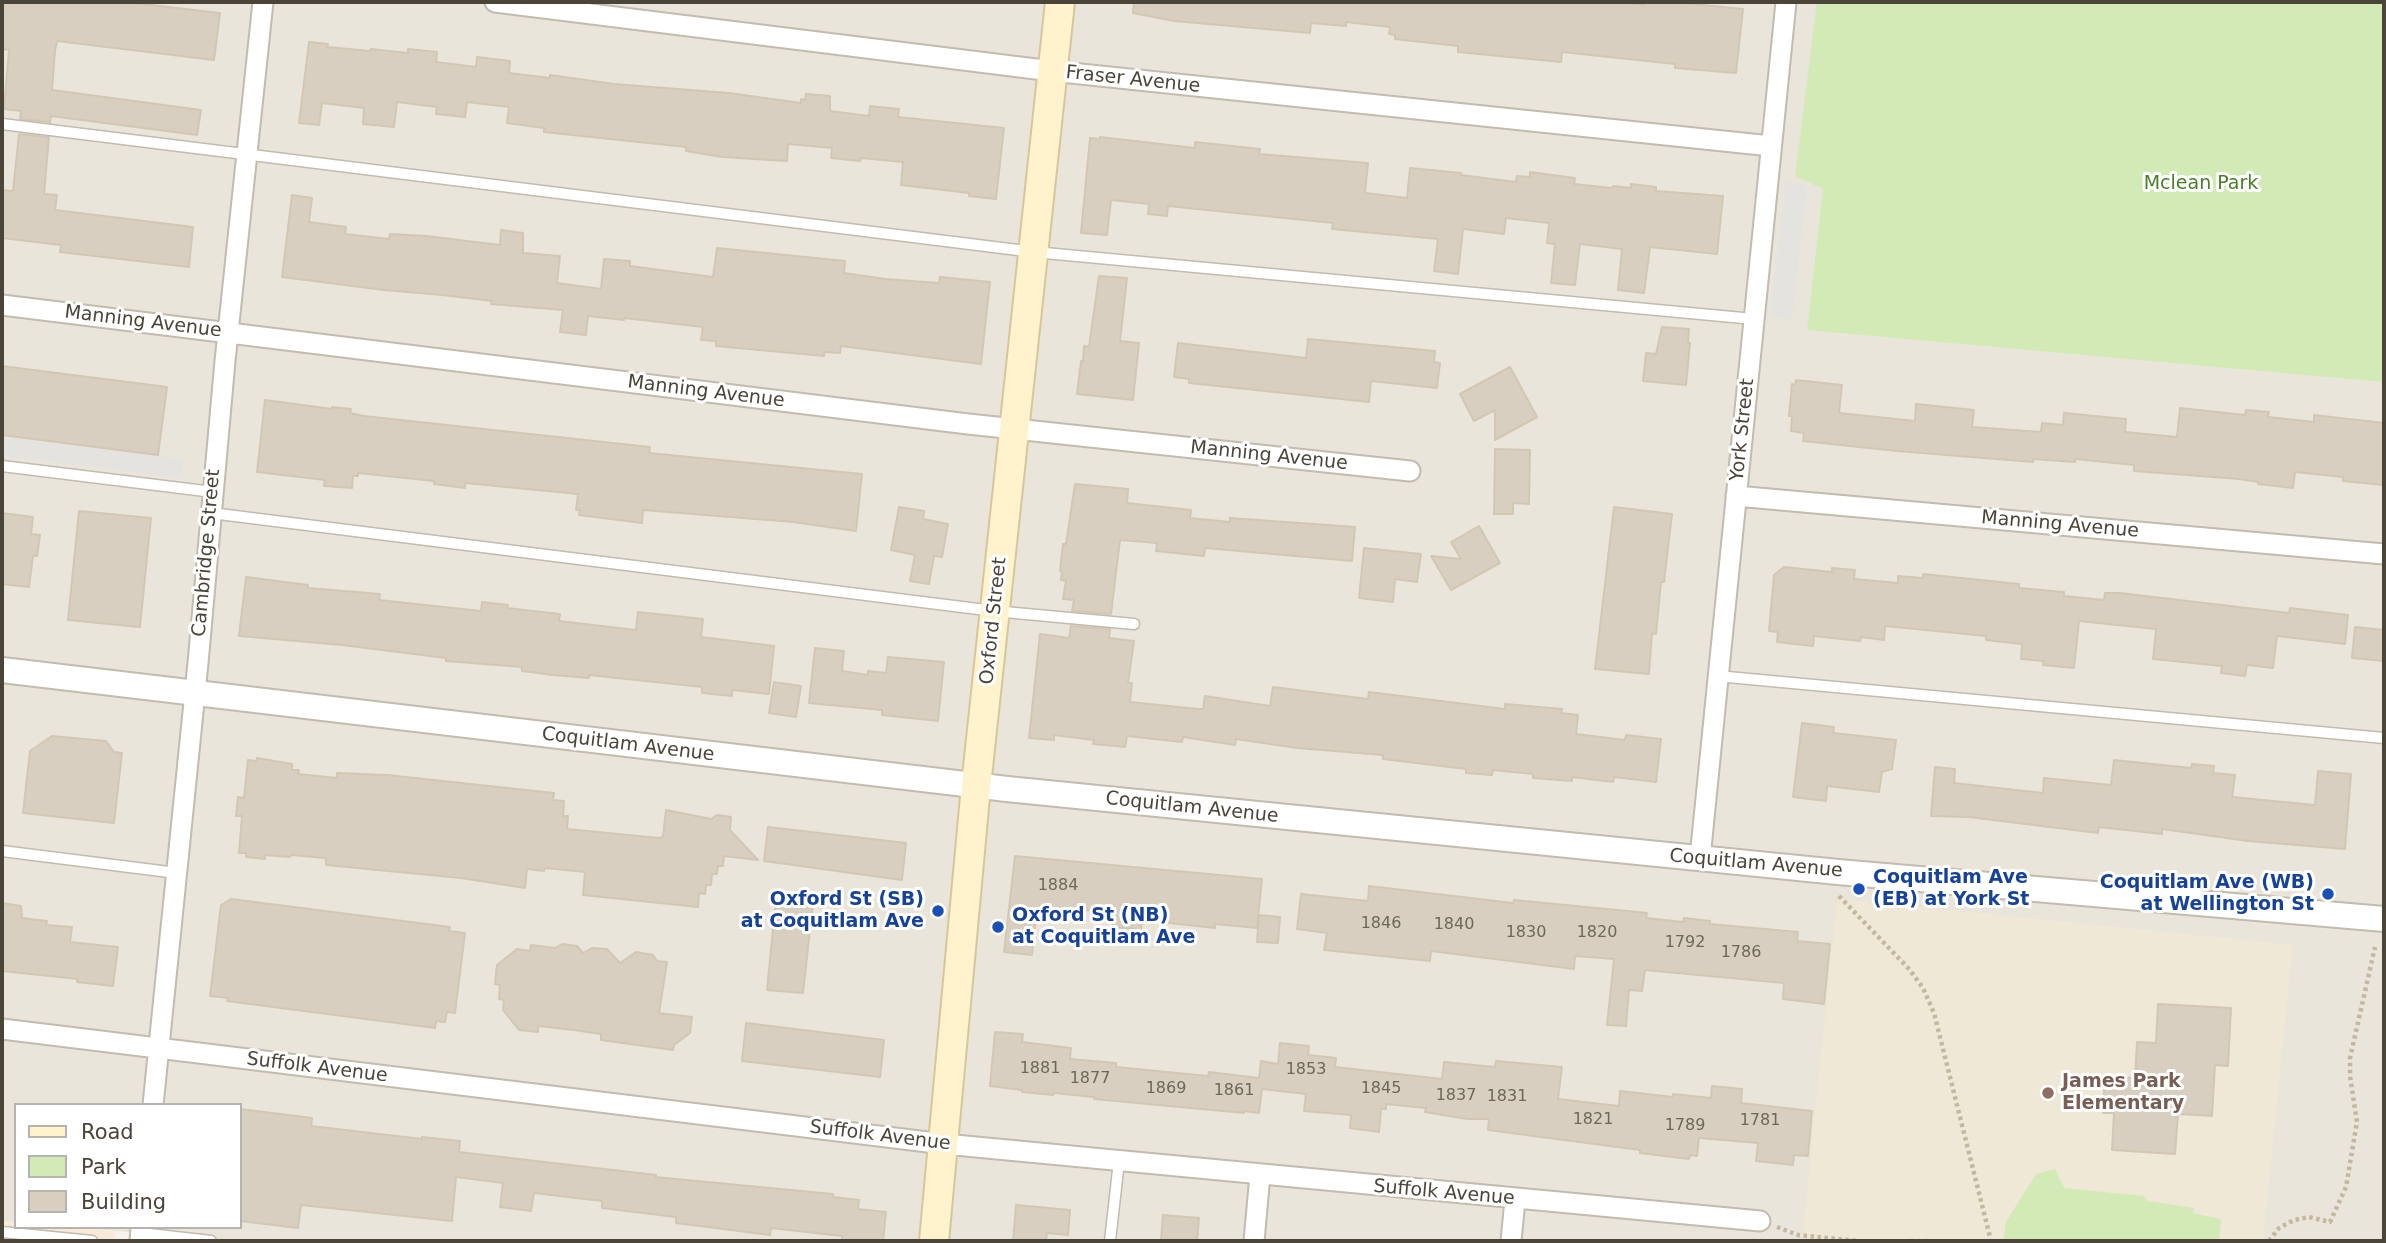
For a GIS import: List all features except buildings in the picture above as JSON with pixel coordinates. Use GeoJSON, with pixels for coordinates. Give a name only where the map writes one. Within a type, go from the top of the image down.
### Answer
{"type":"FeatureCollection","features":[{"type":"Feature","properties":{"kind":"main road","name":"Oxford Street"},"geometry":{"type":"LineString","coordinates":[[934,1241],[976,786],[1060,2]]}},
{"type":"Feature","properties":{"kind":"street","name":"Cambridge Street"},"geometry":{"type":"LineString","coordinates":[[153,1103],[262,2]]}},
{"type":"Feature","properties":{"kind":"street","name":"Fraser Avenue"},"geometry":{"type":"LineString","coordinates":[[495,2],[1052,71],[1772,146]]}},
{"type":"Feature","properties":{"kind":"street","name":"York Street"},"geometry":{"type":"LineString","coordinates":[[1700,859],[1786,2]]}},
{"type":"Feature","properties":{"kind":"street","name":"Manning Avenue"},"geometry":{"type":"LineString","coordinates":[[2,305],[1014,429],[1410,471]]}},
{"type":"Feature","properties":{"kind":"street","name":"Manning Avenue"},"geometry":{"type":"LineString","coordinates":[[1736,496],[2384,554]]}},
{"type":"Feature","properties":{"kind":"street","name":"Coquitlam Avenue"},"geometry":{"type":"LineString","coordinates":[[2,670],[976,786],[1700,859],[2384,919]]}},
{"type":"Feature","properties":{"kind":"street","name":"Suffolk Avenue"},"geometry":{"type":"LineString","coordinates":[[2,1030],[944,1144],[1760,1221]]}},
{"type":"Feature","properties":{"kind":"street"},"geometry":{"type":"LineString","coordinates":[[1254,1241],[1260,1175]]}},
{"type":"Feature","properties":{"kind":"street"},"geometry":{"type":"LineString","coordinates":[[1511,1241],[1515,1199]]}},
{"type":"Feature","properties":{"kind":"lane"},"geometry":{"type":"LineString","coordinates":[[2,124],[1034,252],[1754,319]]}},
{"type":"Feature","properties":{"kind":"lane"},"geometry":{"type":"LineString","coordinates":[[2,466],[213,492]]}},
{"type":"Feature","properties":{"kind":"lane"},"geometry":{"type":"LineString","coordinates":[[210,513],[994,611],[1134,624]]}},
{"type":"Feature","properties":{"kind":"lane"},"geometry":{"type":"LineString","coordinates":[[1717,676],[2384,738]]}},
{"type":"Feature","properties":{"kind":"lane"},"geometry":{"type":"LineString","coordinates":[[2,851],[177,873]]}},
{"type":"Feature","properties":{"kind":"lane"},"geometry":{"type":"LineString","coordinates":[[1110,1241],[1119,1161]]}},
{"type":"Feature","properties":{"kind":"lane"},"geometry":{"type":"LineString","coordinates":[[2,1232],[92,1241]]}},
{"type":"Feature","properties":{"kind":"lane"},"geometry":{"type":"LineString","coordinates":[[140,1234],[211,1241]]}},
{"type":"Feature","properties":{"kind":"path"},"geometry":{"type":"LineString","coordinates":[[1838,872],[1837,894],[1910,970],[1923,988],[1934,1013],[1991,1241]]}},
{"type":"Feature","properties":{"kind":"path"},"geometry":{"type":"LineString","coordinates":[[2269,1241],[2279,1228],[2294,1220],[2309,1217],[2330,1222],[2346,1187],[2357,1122],[2350,1058],[2375,947]]}},
{"type":"Feature","properties":{"kind":"path"},"geometry":{"type":"LineString","coordinates":[[1760,1221],[1798,1235],[1858,1241]]}},
{"type":"Feature","properties":{"kind":"path"},"geometry":{"type":"LineString","coordinates":[[1910,1241],[1929,1241]]}},
{"type":"Feature","properties":{"kind":"shaded area"},"geometry":{"type":"Polygon","coordinates":[[[2,2],[2384,2],[2384,1241],[140,1241],[140,1233],[94,1229],[242,1229],[242,1103],[14,1103],[14,1222],[2,1221],[2,2]]]}},
{"type":"Feature","properties":{"kind":"shaded area"},"geometry":{"type":"Polygon","coordinates":[[[1785,182],[1807,185],[1792,320],[1770,316],[1785,182]]]}},
{"type":"Feature","properties":{"kind":"shaded area"},"geometry":{"type":"Polygon","coordinates":[[[2,436],[184,459],[181,478],[2,456],[2,436]]]}},
{"type":"Feature","properties":{"kind":"shaded area","name":"James Park Elementary"},"geometry":{"type":"Polygon","coordinates":[[[1837,899],[2293,945],[2263,1241],[1802,1241],[1837,899]]]}},
{"type":"Feature","properties":{"kind":"shaded area"},"geometry":{"type":"Polygon","coordinates":[[[2,1221],[14,1222],[14,1229],[116,1231],[114,1241],[2,1241],[2,1221]]]}},
{"type":"Feature","properties":{"kind":"green space","name":"Mclean Park"},"geometry":{"type":"Polygon","coordinates":[[[1817,2],[2384,2],[2384,382],[1807,330],[1823,189],[1795,176],[1817,2]]]}},
{"type":"Feature","properties":{"kind":"green space"},"geometry":{"type":"Polygon","coordinates":[[[2055,1169],[2064,1188],[2144,1196],[2147,1201],[2194,1208],[2193,1213],[2221,1219],[2219,1241],[2003,1241],[2006,1222],[2036,1174],[2055,1169]]]}},
{"type":"Feature","properties":{"kind":"place","name":"Coquitlam Ave (EB) at York St"},"geometry":{"type":"Point","coordinates":[1859,889]}},
{"type":"Feature","properties":{"kind":"place","name":"Coquitlam Ave (WB) at Wellington St"},"geometry":{"type":"Point","coordinates":[2328,894]}},
{"type":"Feature","properties":{"kind":"place","name":"Oxford St (SB) at Coquitlam Ave"},"geometry":{"type":"Point","coordinates":[938,911]}},
{"type":"Feature","properties":{"kind":"place","name":"Oxford St (NB) at Coquitlam Ave"},"geometry":{"type":"Point","coordinates":[998,927]}},
{"type":"Feature","properties":{"kind":"place","name":"James Park Elementary"},"geometry":{"type":"Point","coordinates":[2048,1093]}}]}
